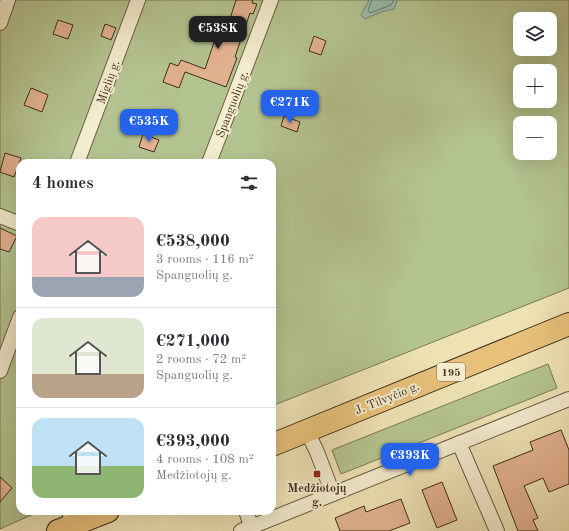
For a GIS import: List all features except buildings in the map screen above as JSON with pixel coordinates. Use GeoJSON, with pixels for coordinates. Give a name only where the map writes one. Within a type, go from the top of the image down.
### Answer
{"type":"FeatureCollection","features":[{"type":"Feature","properties":{"kind":"main road","name":"J. Tilvyčio g."},"geometry":{"type":"LineString","coordinates":[[276,443],[569,324]]}},
{"type":"Feature","properties":{"kind":"main road"},"geometry":{"type":"LineString","coordinates":[[67,522],[93,515]]}},
{"type":"Feature","properties":{"kind":"street"},"geometry":{"type":"LineString","coordinates":[[0,23],[8,0]]}},
{"type":"Feature","properties":{"kind":"street","name":"Miglių g."},"geometry":{"type":"LineString","coordinates":[[78,159],[138,0]]}},
{"type":"Feature","properties":{"kind":"street","name":"Spanguolių g."},"geometry":{"type":"LineString","coordinates":[[211,159],[271,0]]}},
{"type":"Feature","properties":{"kind":"street"},"geometry":{"type":"LineString","coordinates":[[0,216],[16,222]]}},
{"type":"Feature","properties":{"kind":"street"},"geometry":{"type":"LineString","coordinates":[[0,371],[16,328]]}},
{"type":"Feature","properties":{"kind":"street"},"geometry":{"type":"LineString","coordinates":[[247,515],[249,530],[333,494],[569,399]]}},
{"type":"Feature","properties":{"kind":"street"},"geometry":{"type":"LineString","coordinates":[[307,431],[333,494]]}},
{"type":"Feature","properties":{"kind":"street"},"geometry":{"type":"LineString","coordinates":[[459,443],[497,531]]}},
{"type":"Feature","properties":{"kind":"green space"},"geometry":{"type":"Polygon","coordinates":[[[0,0],[569,0],[569,288],[276,404],[276,159],[16,159],[16,515],[31,515],[0,529],[0,0]]]}},
{"type":"Feature","properties":{"kind":"green space"},"geometry":{"type":"Polygon","coordinates":[[[548,364],[557,388],[341,474],[332,450],[548,364]]]}},
{"type":"Feature","properties":{"kind":"water"},"geometry":{"type":"Polygon","coordinates":[[[369,0],[397,1],[394,9],[381,12],[365,19],[361,15],[369,0]]]}},
{"type":"Feature","properties":{"kind":"place","name":"Medžiotojų g."},"geometry":{"type":"Point","coordinates":[317,474]}}]}
